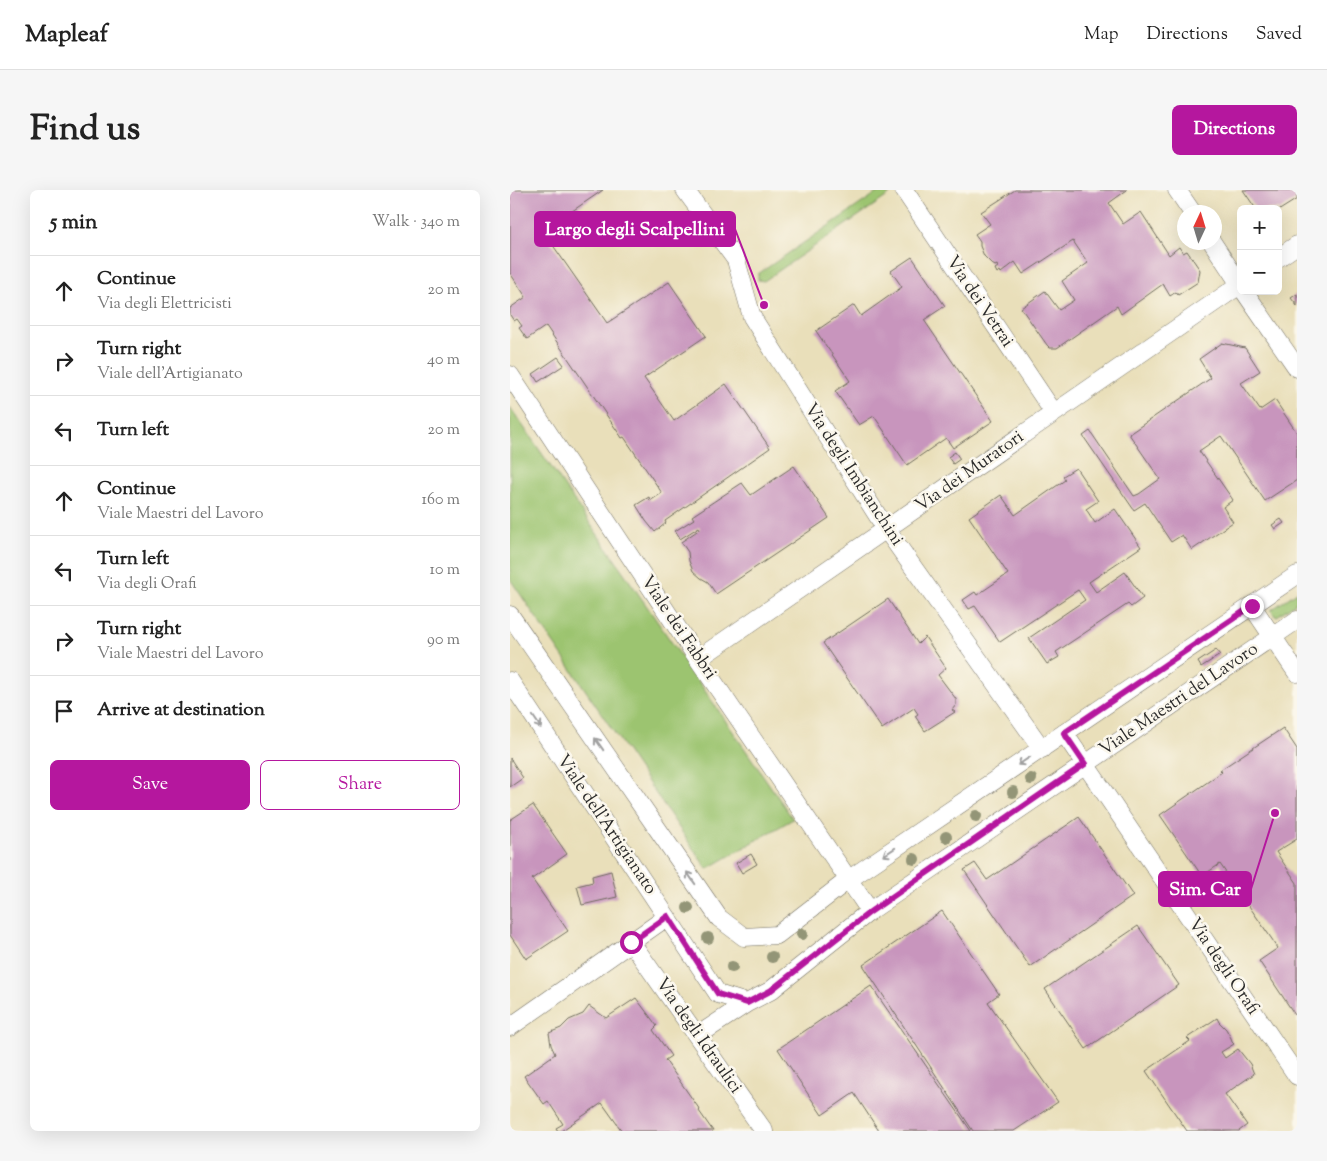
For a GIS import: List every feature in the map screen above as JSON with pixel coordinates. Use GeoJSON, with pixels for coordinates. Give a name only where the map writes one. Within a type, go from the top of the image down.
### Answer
{"type":"FeatureCollection","features":[{"type":"Feature","properties":{"kind":"street","name":"Via degli Imbianchini"},"geometry":{"type":"LineString","coordinates":[[685,190],[736,260],[752,317],[886,529],[1042,749]]}},
{"type":"Feature","properties":{"kind":"street","name":"Via dei Vetrai"},"geometry":{"type":"LineString","coordinates":[[904,190],[1054,413]]}},
{"type":"Feature","properties":{"kind":"street"},"geometry":{"type":"LineString","coordinates":[[1176,190],[1187,205]]}},
{"type":"Feature","properties":{"kind":"street"},"geometry":{"type":"LineString","coordinates":[[1282,255],[1297,245]]}},
{"type":"Feature","properties":{"kind":"street"},"geometry":{"type":"LineString","coordinates":[[1217,250],[1237,280]]}},
{"type":"Feature","properties":{"kind":"street","name":"Via dei Muratori"},"geometry":{"type":"LineString","coordinates":[[698,659],[1237,289]]}},
{"type":"Feature","properties":{"kind":"street"},"geometry":{"type":"LineString","coordinates":[[1247,295],[1297,368]]}},
{"type":"Feature","properties":{"kind":"street","name":"Viale dei Fabbri"},"geometry":{"type":"LineString","coordinates":[[510,375],[698,659],[870,912]]}},
{"type":"Feature","properties":{"kind":"street","name":"Viale Maestri del Lavoro"},"geometry":{"type":"LineString","coordinates":[[510,615],[719,918],[744,937],[777,935],[848,880],[1297,575]]}},
{"type":"Feature","properties":{"kind":"street"},"geometry":{"type":"LineString","coordinates":[[1252,606],[1297,673]]}},
{"type":"Feature","properties":{"kind":"street","name":"Viale Maestri del Lavoro"},"geometry":{"type":"LineString","coordinates":[[698,1036],[747,1003],[770,991],[870,912],[1297,620]]}},
{"type":"Feature","properties":{"kind":"street","name":"Viale dell'Artigianato"},"geometry":{"type":"LineString","coordinates":[[510,681],[668,916],[718,994],[747,1003]]}},
{"type":"Feature","properties":{"kind":"street","name":"Via degli Orafi"},"geometry":{"type":"LineString","coordinates":[[1064,733],[1297,1076]]}},
{"type":"Feature","properties":{"kind":"street"},"geometry":{"type":"LineString","coordinates":[[510,1027],[668,916]]}},
{"type":"Feature","properties":{"kind":"street","name":"Via degli Idraulici"},"geometry":{"type":"LineString","coordinates":[[631,942],[764,1131]]}},
{"type":"Feature","properties":{"kind":"green space"},"geometry":{"type":"Polygon","coordinates":[[[881,190],[890,190],[889,195],[764,281],[758,280],[758,274],[881,190]]]}},
{"type":"Feature","properties":{"kind":"green space"},"geometry":{"type":"Polygon","coordinates":[[[510,407],[793,819],[707,869],[510,579],[510,407]]]}},
{"type":"Feature","properties":{"kind":"green space"},"geometry":{"type":"Polygon","coordinates":[[[1297,592],[1297,602],[1276,617],[1271,610],[1297,592]]]}},
{"type":"Feature","properties":{"kind":"building"},"geometry":{"type":"Polygon","coordinates":[[[510,190],[603,190],[543,231],[607,323],[669,282],[706,336],[644,378],[674,421],[726,384],[770,448],[665,521],[666,523],[655,532],[636,505],[649,497],[650,501],[662,493],[546,326],[527,339],[519,328],[522,326],[517,319],[514,321],[510,315],[510,308],[526,297],[510,273],[510,190]]]}},
{"type":"Feature","properties":{"kind":"building"},"geometry":{"type":"Polygon","coordinates":[[[1015,190],[1127,190],[1109,203],[1123,224],[1141,212],[1169,255],[1177,249],[1183,253],[1187,251],[1200,270],[1198,282],[1178,295],[1176,292],[1170,296],[1163,284],[1121,314],[1117,306],[1057,348],[1050,348],[1021,308],[1045,291],[1059,310],[1074,300],[1062,281],[1088,263],[1073,241],[1023,274],[1015,262],[1001,273],[1000,271],[997,273],[995,269],[998,267],[997,265],[992,264],[984,256],[980,241],[975,234],[990,224],[981,212],[1015,190]]]}},
{"type":"Feature","properties":{"kind":"building"},"geometry":{"type":"Polygon","coordinates":[[[1243,190],[1297,190],[1297,199],[1282,208],[1282,205],[1253,205],[1243,190]]]}},
{"type":"Feature","properties":{"kind":"building"},"geometry":{"type":"Polygon","coordinates":[[[912,257],[945,306],[924,320],[993,421],[953,448],[946,438],[907,465],[874,416],[859,425],[835,391],[850,381],[816,331],[854,305],[861,316],[902,287],[891,271],[912,257]]]}},
{"type":"Feature","properties":{"kind":"building"},"geometry":{"type":"Polygon","coordinates":[[[1297,294],[1297,306],[1291,298],[1297,294]]]}},
{"type":"Feature","properties":{"kind":"building"},"geometry":{"type":"Polygon","coordinates":[[[1222,343],[1245,348],[1260,371],[1241,383],[1260,410],[1275,400],[1297,433],[1297,480],[1265,501],[1221,436],[1199,451],[1233,500],[1223,507],[1233,522],[1192,550],[1182,535],[1171,542],[1145,503],[1134,510],[1083,436],[1090,431],[1134,496],[1139,494],[1160,479],[1129,434],[1211,378],[1199,359],[1222,343]]]}},
{"type":"Feature","properties":{"kind":"building"},"geometry":{"type":"Polygon","coordinates":[[[558,357],[564,365],[538,382],[533,374],[558,357]]]}},
{"type":"Feature","properties":{"kind":"building"},"geometry":{"type":"Polygon","coordinates":[[[955,452],[960,459],[953,464],[948,457],[955,452]]]}},
{"type":"Feature","properties":{"kind":"building"},"geometry":{"type":"Polygon","coordinates":[[[794,466],[829,518],[716,594],[708,582],[693,571],[688,552],[681,542],[700,529],[699,527],[680,539],[675,531],[694,519],[692,516],[742,483],[751,495],[794,466]]]}},
{"type":"Feature","properties":{"kind":"building"},"geometry":{"type":"Polygon","coordinates":[[[1076,468],[1098,501],[1086,509],[1095,523],[1115,509],[1141,547],[1089,582],[1096,592],[1125,572],[1143,598],[1131,607],[1128,604],[1056,652],[1059,657],[1047,664],[1029,638],[1085,600],[1078,590],[1000,642],[975,606],[969,609],[963,600],[975,592],[977,595],[1008,574],[969,517],[1001,495],[1015,515],[1065,480],[1063,476],[1076,468]]]}},
{"type":"Feature","properties":{"kind":"building"},"geometry":{"type":"Polygon","coordinates":[[[1281,519],[1284,523],[1275,529],[1272,525],[1281,519]]]}},
{"type":"Feature","properties":{"kind":"building"},"geometry":{"type":"Polygon","coordinates":[[[888,599],[918,644],[925,637],[946,668],[938,675],[956,699],[956,705],[952,710],[955,712],[925,731],[915,716],[918,714],[914,708],[882,729],[823,643],[888,599]]]}},
{"type":"Feature","properties":{"kind":"building"},"geometry":{"type":"Polygon","coordinates":[[[1216,650],[1220,655],[1201,667],[1198,662],[1216,650]]]}},
{"type":"Feature","properties":{"kind":"building"},"geometry":{"type":"Polygon","coordinates":[[[1283,728],[1297,749],[1297,839],[1276,852],[1297,883],[1297,1018],[1259,961],[1278,948],[1220,864],[1202,876],[1160,815],[1222,772],[1220,770],[1283,728]]]}},
{"type":"Feature","properties":{"kind":"building"},"geometry":{"type":"Polygon","coordinates":[[[510,758],[523,778],[510,787],[510,758]]]}},
{"type":"Feature","properties":{"kind":"building"},"geometry":{"type":"Polygon","coordinates":[[[533,805],[567,854],[532,879],[568,931],[526,959],[510,935],[510,820],[533,805]]]}},
{"type":"Feature","properties":{"kind":"building"},"geometry":{"type":"Polygon","coordinates":[[[1079,817],[1133,896],[1030,967],[964,870],[975,863],[987,880],[1079,817]]]}},
{"type":"Feature","properties":{"kind":"building"},"geometry":{"type":"Polygon","coordinates":[[[751,854],[757,864],[742,873],[736,863],[751,854]]]}},
{"type":"Feature","properties":{"kind":"building"},"geometry":{"type":"Polygon","coordinates":[[[611,871],[617,897],[582,905],[577,886],[593,882],[592,876],[611,871]]]}},
{"type":"Feature","properties":{"kind":"building"},"geometry":{"type":"Polygon","coordinates":[[[942,911],[999,994],[988,1002],[1058,1102],[1014,1131],[973,1131],[863,965],[942,911]]]}},
{"type":"Feature","properties":{"kind":"building"},"geometry":{"type":"Polygon","coordinates":[[[1138,926],[1179,985],[1086,1049],[1045,989],[1138,926]]]}},
{"type":"Feature","properties":{"kind":"building"},"geometry":{"type":"Polygon","coordinates":[[[871,986],[971,1131],[879,1131],[854,1093],[822,1115],[778,1049],[871,986]]]}},
{"type":"Feature","properties":{"kind":"building"},"geometry":{"type":"Polygon","coordinates":[[[636,998],[657,1026],[653,1030],[671,1056],[665,1060],[713,1131],[622,1131],[602,1103],[561,1131],[558,1131],[556,1128],[563,1124],[548,1101],[544,1104],[524,1076],[555,1054],[549,1033],[561,1028],[569,1020],[583,1014],[589,1006],[606,1018],[636,998]]]}},
{"type":"Feature","properties":{"kind":"building"},"geometry":{"type":"Polygon","coordinates":[[[1217,1018],[1226,1029],[1234,1044],[1221,1052],[1225,1058],[1238,1049],[1250,1064],[1254,1074],[1225,1094],[1247,1125],[1239,1131],[1187,1131],[1146,1071],[1190,1041],[1187,1038],[1217,1018]]]}},
{"type":"Feature","properties":{"kind":"place","name":"Largo degli Scalpellini"},"geometry":{"type":"Point","coordinates":[764,305]}},
{"type":"Feature","properties":{"kind":"place","name":"Sim. Car"},"geometry":{"type":"Point","coordinates":[1275,813]}},
{"type":"Feature","properties":{"kind":"route"},"geometry":{"type":"LineString","coordinates":[[631,942],[668,916],[718,994],[747,1003],[770,991],[870,912],[1085,764],[1064,733],[1252,606]]}}]}
